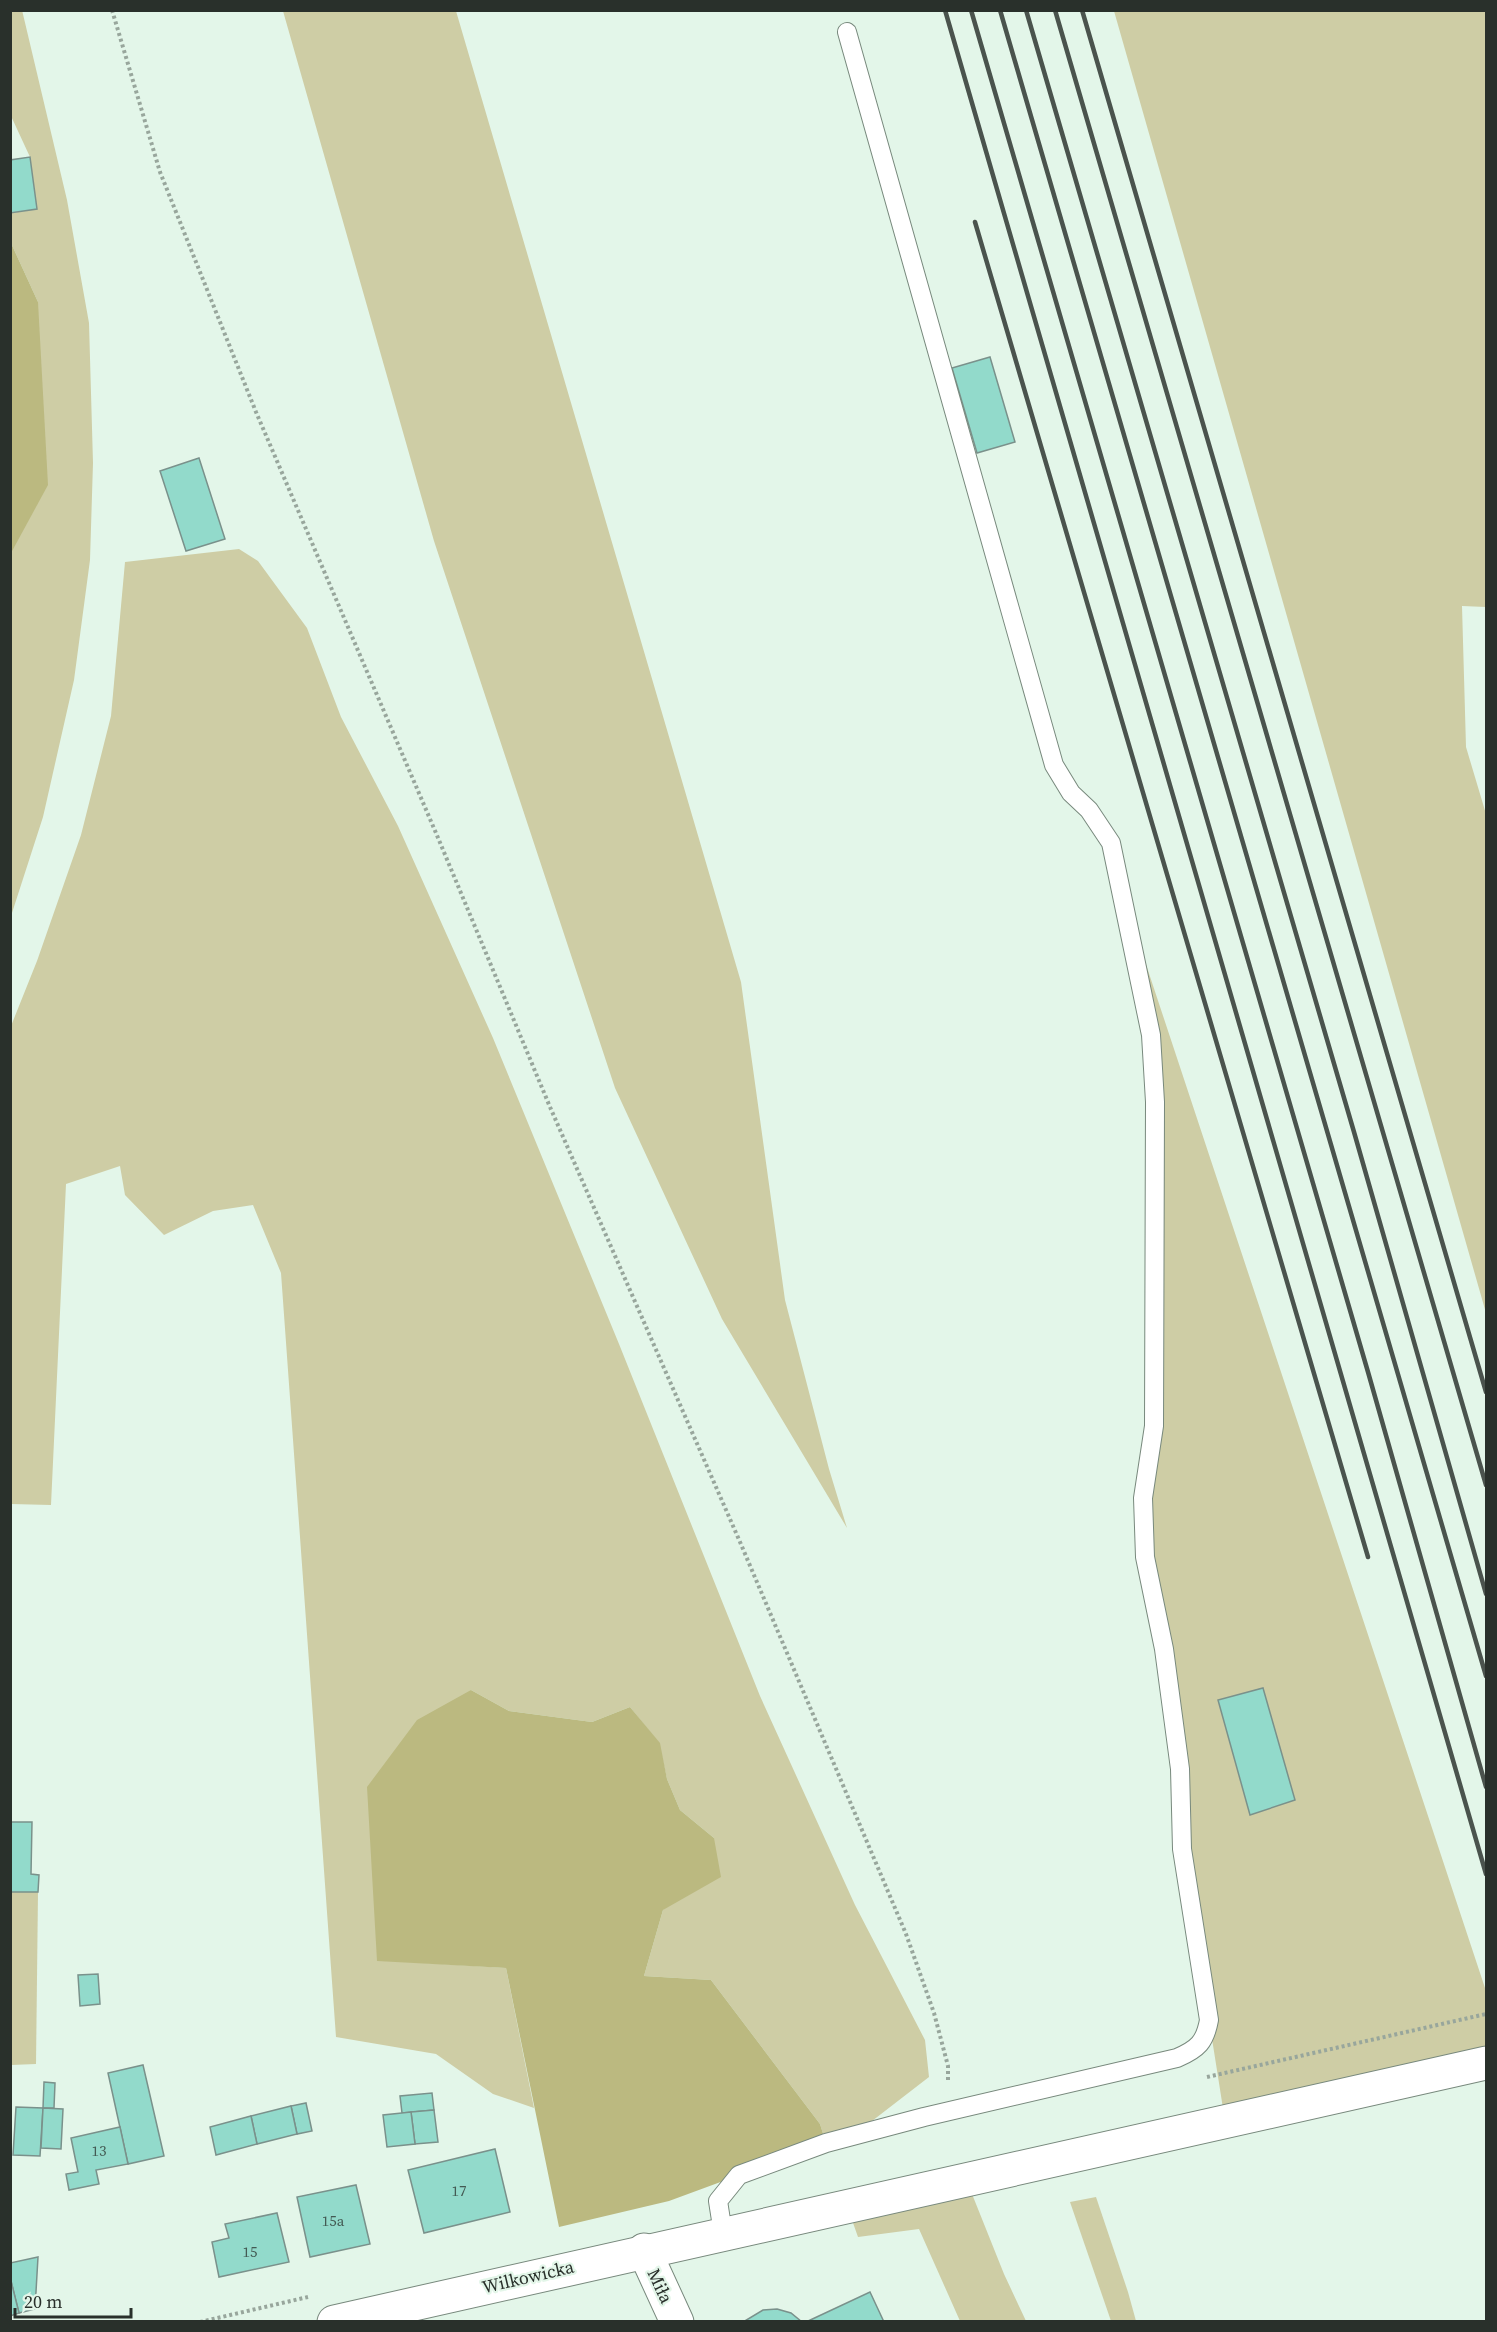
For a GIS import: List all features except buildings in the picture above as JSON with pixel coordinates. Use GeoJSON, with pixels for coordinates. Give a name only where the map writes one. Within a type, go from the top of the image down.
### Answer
{"type":"FeatureCollection","features":[{"type":"Feature","properties":{"kind":"main road","name":"Wilkowicka"},"geometry":{"type":"LineString","coordinates":[[333,2322],[644,2250],[1486,2063]]}},
{"type":"Feature","properties":{"kind":"main road","name":"Miła"},"geometry":{"type":"LineString","coordinates":[[644,2250],[677,2322]]}},
{"type":"Feature","properties":{"kind":"lane"},"geometry":{"type":"LineString","coordinates":[[723,2233],[718,2201],[739,2175],[826,2143],[949,2111],[1177,2058],[1192,2052],[1206,2035],[1209,2020],[1182,1849],[1180,1769],[1164,1649],[1145,1557],[1143,1498],[1154,1426],[1155,1102],[1151,1035],[1111,843],[1089,810],[1071,793],[1054,765],[847,32]]}},
{"type":"Feature","properties":{"kind":"path"},"geometry":{"type":"LineString","coordinates":[[112,10],[160,172],[291,498],[906,1934],[934,2013],[948,2066],[949,2111]]}},
{"type":"Feature","properties":{"kind":"path"},"geometry":{"type":"LineString","coordinates":[[1231,2071],[1486,2014]]}},
{"type":"Feature","properties":{"kind":"green space"},"geometry":{"type":"Polygon","coordinates":[[[22,10],[67,200],[89,323],[93,463],[90,560],[74,680],[43,817],[11,916],[11,553],[38,302],[11,243],[11,213],[37,209],[30,157],[11,116],[11,11],[22,10]]]}},
{"type":"Feature","properties":{"kind":"green space"},"geometry":{"type":"Polygon","coordinates":[[[283,11],[456,11],[741,982],[785,1300],[829,1469],[847,1528],[722,1319],[615,1088],[434,541],[283,11]]]}},
{"type":"Feature","properties":{"kind":"green space"},"geometry":{"type":"Polygon","coordinates":[[[1114,11],[1486,11],[1486,607],[1462,606],[1466,747],[1486,814],[1486,1313],[1114,11]]]}},
{"type":"Feature","properties":{"kind":"green space"},"geometry":{"type":"Polygon","coordinates":[[[239,549],[258,561],[307,628],[341,717],[398,826],[493,1038],[760,1696],[855,1905],[925,2040],[929,2077],[872,2121],[826,2143],[820,2124],[711,1980],[644,1976],[663,1910],[714,1838],[680,1810],[667,1779],[659,1743],[630,1707],[592,1722],[509,1711],[471,1690],[377,1960],[506,1968],[534,2108],[493,2094],[436,2054],[336,2037],[281,1273],[253,1205],[213,1211],[164,1235],[125,1195],[120,1166],[66,1184],[51,1505],[11,1504],[11,1026],[37,961],[81,835],[111,716],[125,562],[239,549]]]}},
{"type":"Feature","properties":{"kind":"green space"},"geometry":{"type":"Polygon","coordinates":[[[1124,898],[1486,1991],[1486,2072],[1225,2121],[1182,1849],[1145,1557],[1155,1102],[1124,898]]]}},
{"type":"Feature","properties":{"kind":"green space"},"geometry":{"type":"Polygon","coordinates":[[[11,1892],[38,1892],[36,2064],[11,2065],[11,1892]]]}},
{"type":"Feature","properties":{"kind":"green space"},"geometry":{"type":"Polygon","coordinates":[[[966,2179],[1004,2274],[1026,2321],[960,2321],[919,2229],[858,2237],[846,2203],[966,2179]]]}},
{"type":"Feature","properties":{"kind":"green space"},"geometry":{"type":"Polygon","coordinates":[[[1096,2197],[1136,2321],[1111,2321],[1070,2202],[1096,2197]]]}},
{"type":"Feature","properties":{"kind":"shaded area"},"geometry":{"type":"Polygon","coordinates":[[[11,243],[38,302],[48,485],[11,553],[11,243]]]}},
{"type":"Feature","properties":{"kind":"shaded area"},"geometry":{"type":"Polygon","coordinates":[[[471,1690],[509,1711],[592,1722],[630,1707],[660,1743],[667,1779],[680,1810],[714,1838],[721,1877],[663,1910],[644,1976],[711,1980],[820,2124],[826,2143],[669,2201],[559,2227],[506,1968],[377,1961],[367,1787],[417,1720],[471,1690]]]}},
{"type":"Feature","properties":{"kind":"railway"},"geometry":{"type":"LineString","coordinates":[[945,10],[1486,1874]]}},
{"type":"Feature","properties":{"kind":"railway"},"geometry":{"type":"LineString","coordinates":[[971,10],[1368,1372],[1486,1787]]}},
{"type":"Feature","properties":{"kind":"railway"},"geometry":{"type":"LineString","coordinates":[[1000,10],[1486,1676]]}},
{"type":"Feature","properties":{"kind":"railway"},"geometry":{"type":"LineString","coordinates":[[1026,10],[1354,1132],[1486,1594]]}},
{"type":"Feature","properties":{"kind":"railway"},"geometry":{"type":"LineString","coordinates":[[1055,10],[1486,1485]]}},
{"type":"Feature","properties":{"kind":"railway"},"geometry":{"type":"LineString","coordinates":[[1082,10],[1486,1392]]}},
{"type":"Feature","properties":{"kind":"railway"},"geometry":{"type":"LineString","coordinates":[[975,222],[1368,1557]]}}]}
